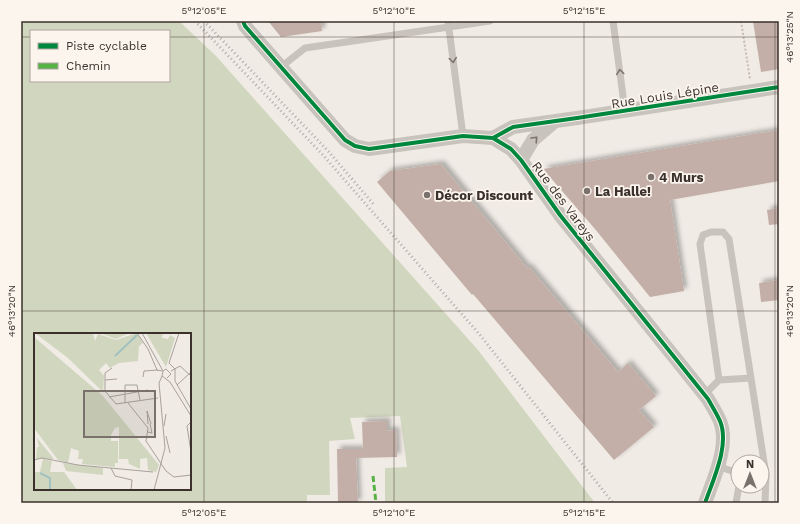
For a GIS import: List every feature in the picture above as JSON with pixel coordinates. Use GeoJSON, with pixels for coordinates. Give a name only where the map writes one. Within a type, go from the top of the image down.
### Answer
{"type":"FeatureCollection","features":[{"type":"Feature","properties":{"kind":"street","name":"Rue des Vareys"},"geometry":{"type":"LineString","coordinates":[[243,21],[245,26],[345,140],[355,146],[369,149],[463,136],[493,138],[511,149],[521,160],[560,215],[704,395],[720,421],[724,444],[705,503]]}},
{"type":"Feature","properties":{"kind":"street","name":"Rue Louis Lépine"},"geometry":{"type":"LineString","coordinates":[[493,138],[513,127],[779,88]]}},
{"type":"Feature","properties":{"kind":"street"},"geometry":{"type":"LineString","coordinates":[[521,160],[533,140],[554,122]]}},
{"type":"Feature","properties":{"kind":"lane"},"geometry":{"type":"LineString","coordinates":[[281,66],[305,48],[448,24],[490,21]]}},
{"type":"Feature","properties":{"kind":"lane"},"geometry":{"type":"LineString","coordinates":[[613,21],[626,111]]}},
{"type":"Feature","properties":{"kind":"lane"},"geometry":{"type":"LineString","coordinates":[[448,24],[463,136]]}},
{"type":"Feature","properties":{"kind":"lane"},"geometry":{"type":"LineString","coordinates":[[718,380],[700,244],[702,235],[711,232],[723,232],[729,238],[761,454]]}},
{"type":"Feature","properties":{"kind":"lane"},"geometry":{"type":"LineString","coordinates":[[704,395],[718,380],[751,378]]}},
{"type":"Feature","properties":{"kind":"lane"},"geometry":{"type":"LineString","coordinates":[[717,466],[730,470]]}},
{"type":"Feature","properties":{"kind":"path"},"geometry":{"type":"LineString","coordinates":[[741,21],[752,92]]}},
{"type":"Feature","properties":{"kind":"green space"},"geometry":{"type":"Polygon","coordinates":[[[21,21],[179,21],[216,56],[478,350],[595,503],[385,503],[385,468],[407,467],[400,416],[350,418],[355,439],[329,441],[330,495],[307,495],[307,503],[21,503],[21,21]]]}},
{"type":"Feature","properties":{"kind":"building"},"geometry":{"type":"Polygon","coordinates":[[[268,21],[321,21],[322,31],[281,37],[268,21]]]}},
{"type":"Feature","properties":{"kind":"building"},"geometry":{"type":"Polygon","coordinates":[[[753,21],[779,21],[779,69],[761,72],[753,21]]]}},
{"type":"Feature","properties":{"kind":"building"},"geometry":{"type":"Polygon","coordinates":[[[779,130],[779,181],[670,200],[684,291],[650,297],[595,229],[543,169],[779,130]]]}},
{"type":"Feature","properties":{"kind":"building"},"geometry":{"type":"Polygon","coordinates":[[[441,164],[527,268],[529,267],[618,372],[628,363],[656,396],[639,410],[654,427],[614,460],[377,182],[390,171],[441,164]]]}},
{"type":"Feature","properties":{"kind":"building"},"geometry":{"type":"Polygon","coordinates":[[[779,208],[779,224],[769,225],[767,210],[779,208]]]}},
{"type":"Feature","properties":{"kind":"building"},"geometry":{"type":"Polygon","coordinates":[[[779,280],[779,300],[761,302],[759,283],[779,280]]]}},
{"type":"Feature","properties":{"kind":"building"},"geometry":{"type":"Polygon","coordinates":[[[387,421],[387,431],[396,430],[397,457],[356,458],[358,503],[338,503],[337,449],[363,449],[362,422],[387,421]]]}},
{"type":"Feature","properties":{"kind":"railway"},"geometry":{"type":"LineString","coordinates":[[195,21],[322,154],[480,335],[613,503]]}},
{"type":"Feature","properties":{"kind":"railway"},"geometry":{"type":"LineString","coordinates":[[204,21],[329,152],[375,206]]}},
{"type":"Feature","properties":{"kind":"marked path"},"geometry":{"type":"LineString","coordinates":[[373,476],[376,503]]}},
{"type":"Feature","properties":{"kind":"cycle path"},"geometry":{"type":"LineString","coordinates":[[243,21],[245,26],[345,140],[355,146],[369,149],[463,136],[493,138],[511,149],[521,160],[560,215],[708,399],[716,413],[723,430],[722,451],[705,503]]}},
{"type":"Feature","properties":{"kind":"cycle path"},"geometry":{"type":"LineString","coordinates":[[493,138],[513,127],[779,87]]}},
{"type":"Feature","properties":{"kind":"place","name":"4 Murs"},"geometry":{"type":"Point","coordinates":[651,177]}},
{"type":"Feature","properties":{"kind":"place","name":"La Halle!"},"geometry":{"type":"Point","coordinates":[587,191]}},
{"type":"Feature","properties":{"kind":"place","name":"Décor Discount"},"geometry":{"type":"Point","coordinates":[427,195]}}]}
